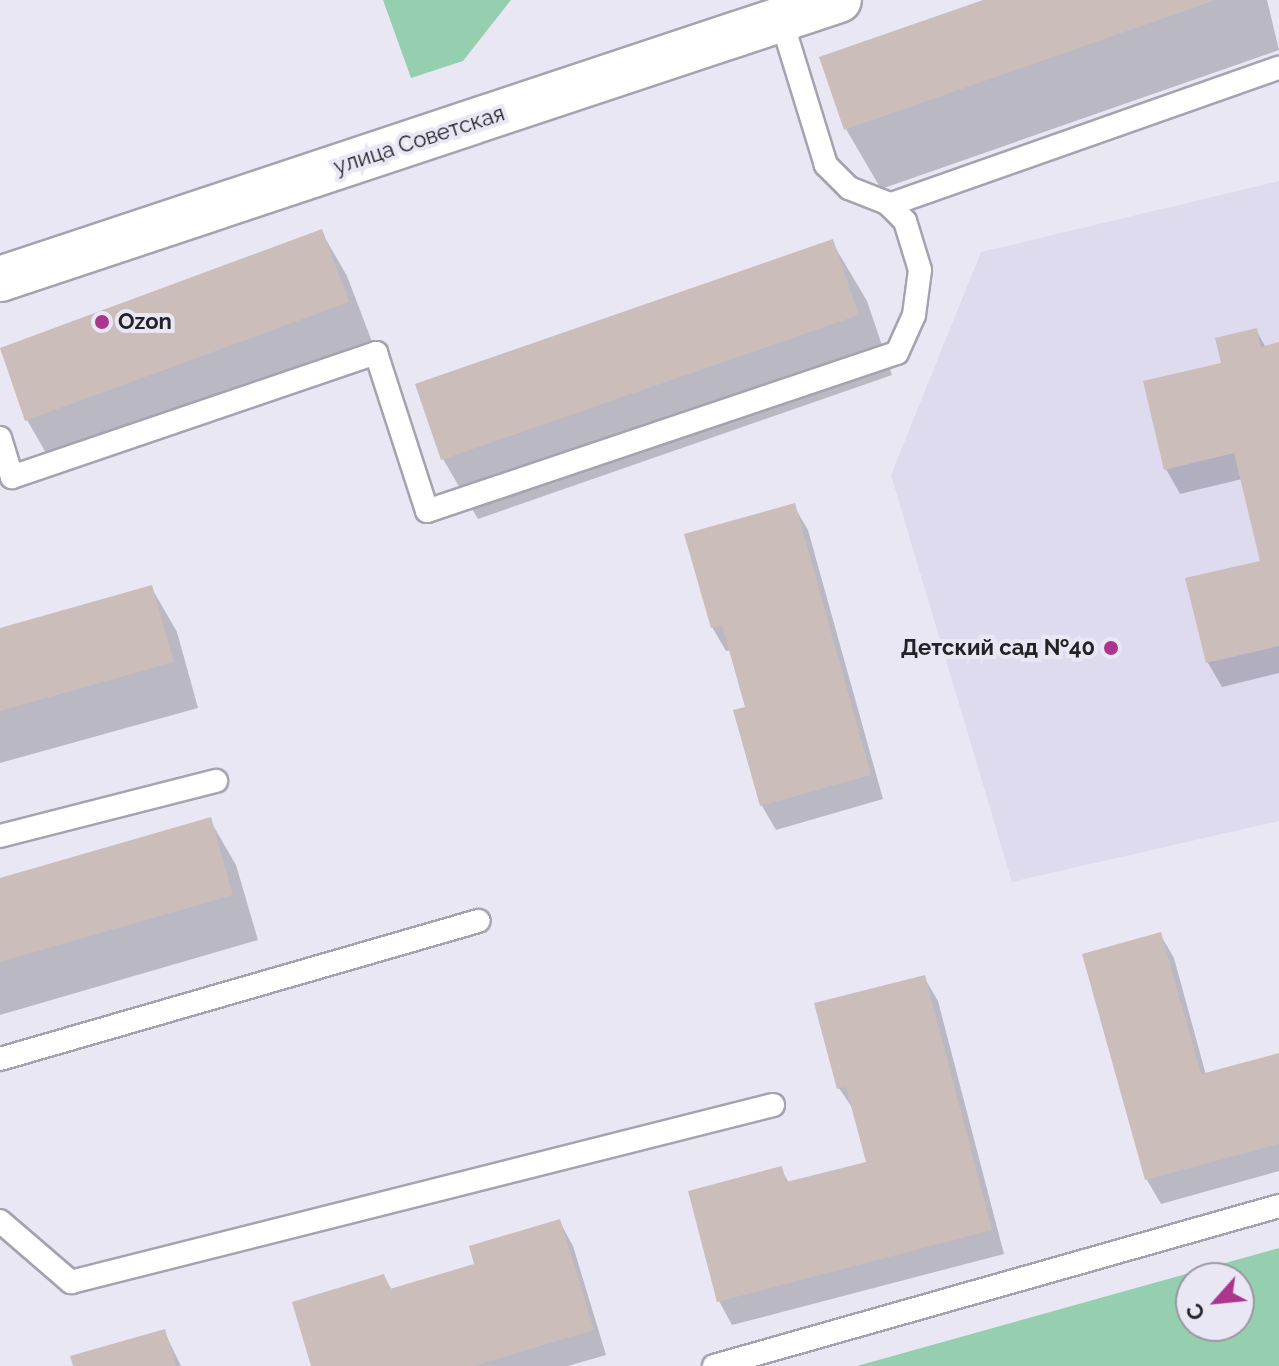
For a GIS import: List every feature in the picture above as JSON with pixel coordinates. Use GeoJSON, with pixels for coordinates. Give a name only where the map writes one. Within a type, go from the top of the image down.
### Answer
{"type":"FeatureCollection","features":[{"type":"Feature","properties":{"kind":"street","name":"улица Советская"},"geometry":{"type":"LineString","coordinates":[[0,279],[839,0]]}},
{"type":"Feature","properties":{"kind":"lane"},"geometry":{"type":"LineString","coordinates":[[0,438],[12,477],[376,353],[427,511],[897,353],[914,315],[920,270],[905,221],[889,205],[849,188],[826,165],[781,19]]}},
{"type":"Feature","properties":{"kind":"lane"},"geometry":{"type":"LineString","coordinates":[[889,205],[1279,68]]}},
{"type":"Feature","properties":{"kind":"lane"},"geometry":{"type":"LineString","coordinates":[[0,836],[216,781]]}},
{"type":"Feature","properties":{"kind":"lane"},"geometry":{"type":"LineString","coordinates":[[0,1059],[479,921]]}},
{"type":"Feature","properties":{"kind":"lane"},"geometry":{"type":"LineString","coordinates":[[0,1221],[71,1282],[773,1105]]}},
{"type":"Feature","properties":{"kind":"lane"},"geometry":{"type":"LineString","coordinates":[[714,1366],[1279,1206]]}},
{"type":"Feature","properties":{"kind":"shaded area","name":"Детский сад №40"},"geometry":{"type":"Polygon","coordinates":[[[1279,181],[1279,821],[1012,882],[891,475],[981,252],[1279,181]]]}},
{"type":"Feature","properties":{"kind":"green space"},"geometry":{"type":"Polygon","coordinates":[[[383,0],[511,0],[463,61],[411,78],[383,0]]]}},
{"type":"Feature","properties":{"kind":"green space"},"geometry":{"type":"Polygon","coordinates":[[[1279,1248],[1279,1366],[857,1366],[1175,1277],[1175,1342],[1255,1342],[1255,1262],[1229,1262],[1279,1248]]]}},
{"type":"Feature","properties":{"kind":"building"},"geometry":{"type":"Polygon","coordinates":[[[983,0],[1216,0],[844,130],[819,57],[983,0]]]}},
{"type":"Feature","properties":{"kind":"building"},"geometry":{"type":"Polygon","coordinates":[[[322,229],[349,302],[25,421],[0,348],[322,229]]]}},
{"type":"Feature","properties":{"kind":"building"},"geometry":{"type":"Polygon","coordinates":[[[833,239],[859,315],[441,460],[415,384],[833,239]]]}},
{"type":"Feature","properties":{"kind":"building"},"geometry":{"type":"Polygon","coordinates":[[[1257,328],[1261,347],[1279,342],[1279,646],[1206,663],[1185,578],[1260,561],[1234,453],[1164,470],[1143,381],[1221,363],[1215,338],[1257,328]]]}},
{"type":"Feature","properties":{"kind":"building"},"geometry":{"type":"Polygon","coordinates":[[[795,503],[871,775],[760,806],[733,710],[745,707],[722,625],[711,628],[684,534],[795,503]]]}},
{"type":"Feature","properties":{"kind":"building"},"geometry":{"type":"Polygon","coordinates":[[[152,585],[174,662],[0,711],[0,628],[152,585]]]}},
{"type":"Feature","properties":{"kind":"building"},"geometry":{"type":"Polygon","coordinates":[[[211,817],[233,895],[0,962],[0,878],[211,817]]]}},
{"type":"Feature","properties":{"kind":"building"},"geometry":{"type":"Polygon","coordinates":[[[1161,932],[1201,1074],[1279,1053],[1279,1144],[1145,1180],[1082,954],[1161,932]]]}},
{"type":"Feature","properties":{"kind":"building"},"geometry":{"type":"Polygon","coordinates":[[[925,975],[992,1230],[717,1302],[688,1191],[782,1166],[786,1182],[866,1162],[846,1087],[837,1089],[814,1003],[925,975]]]}},
{"type":"Feature","properties":{"kind":"building"},"geometry":{"type":"Polygon","coordinates":[[[560,1219],[594,1330],[474,1366],[311,1366],[292,1302],[384,1274],[390,1289],[474,1264],[469,1246],[560,1219]]]}},
{"type":"Feature","properties":{"kind":"building"},"geometry":{"type":"Polygon","coordinates":[[[165,1329],[176,1366],[73,1366],[70,1356],[165,1329]]]}},
{"type":"Feature","properties":{"kind":"place","name":"Ozon"},"geometry":{"type":"Point","coordinates":[102,322]}},
{"type":"Feature","properties":{"kind":"place","name":"Детский сад №40"},"geometry":{"type":"Point","coordinates":[1111,648]}}]}
